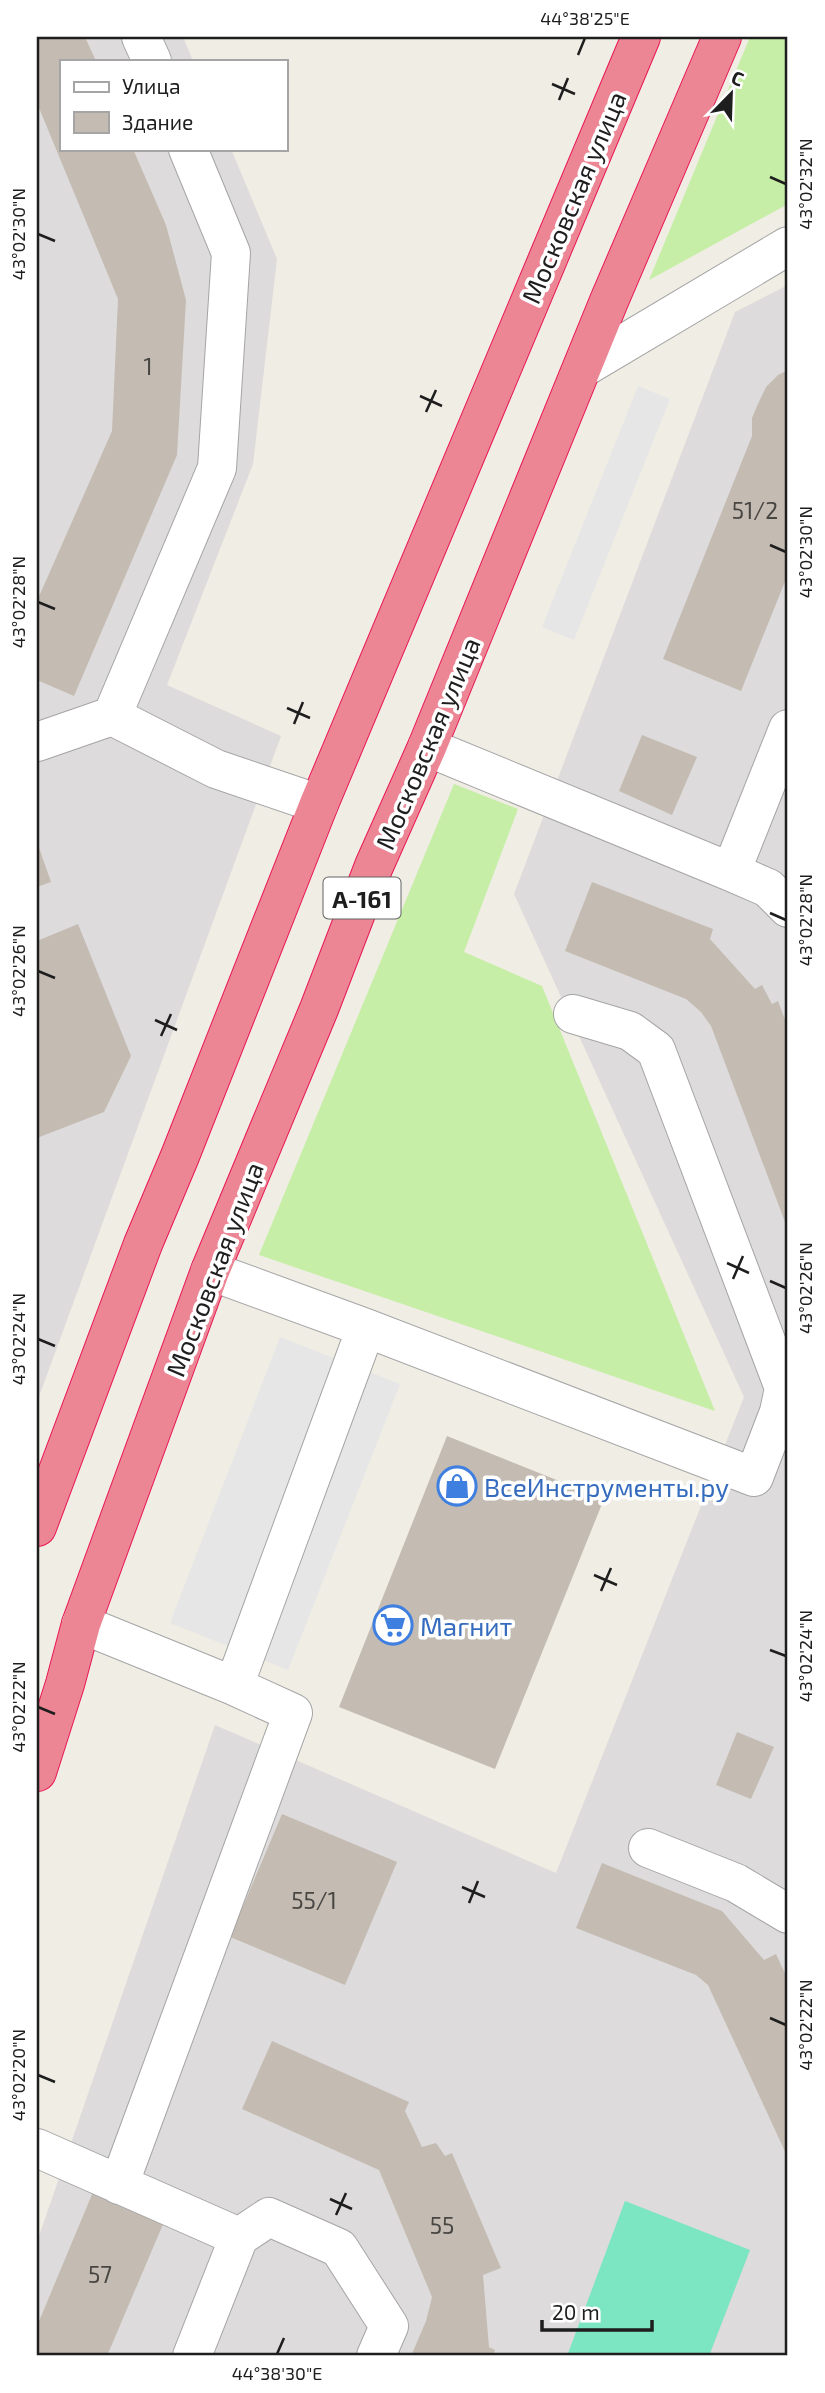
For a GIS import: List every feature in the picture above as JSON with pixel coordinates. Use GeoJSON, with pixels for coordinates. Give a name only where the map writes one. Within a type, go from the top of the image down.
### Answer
{"type":"FeatureCollection","features":[{"type":"Feature","properties":{"kind":"highway","name":"Московская улица"},"geometry":{"type":"LineString","coordinates":[[37,1527],[143,1244],[319,804],[641,37]]}},
{"type":"Feature","properties":{"kind":"highway","name":"Московская улица"},"geometry":{"type":"LineString","coordinates":[[37,1772],[81,1624],[210,1271],[319,1009],[374,866],[428,747],[609,301],[722,37]]}},
{"type":"Feature","properties":{"kind":"lane"},"geometry":{"type":"LineString","coordinates":[[141,37],[152,60]]}},
{"type":"Feature","properties":{"kind":"lane"},"geometry":{"type":"LineString","coordinates":[[112,716],[217,468],[231,253],[188,150]]}},
{"type":"Feature","properties":{"kind":"lane"},"geometry":{"type":"LineString","coordinates":[[583,368],[788,246]]}},
{"type":"Feature","properties":{"kind":"lane"},"geometry":{"type":"LineString","coordinates":[[37,742],[112,716],[216,769],[319,804]]}},
{"type":"Feature","properties":{"kind":"lane"},"geometry":{"type":"LineString","coordinates":[[732,872],[778,775],[788,729]]}},
{"type":"Feature","properties":{"kind":"lane"},"geometry":{"type":"LineString","coordinates":[[428,747],[768,888],[788,908]]}},
{"type":"Feature","properties":{"kind":"lane"},"geometry":{"type":"LineString","coordinates":[[210,1271],[754,1477],[779,1412],[784,1388],[656,1050],[630,1031],[573,1014]]}},
{"type":"Feature","properties":{"kind":"lane"},"geometry":{"type":"LineString","coordinates":[[234,1686],[366,1328]]}},
{"type":"Feature","properties":{"kind":"lane"},"geometry":{"type":"LineString","coordinates":[[81,1624],[293,1713],[119,2185]]}},
{"type":"Feature","properties":{"kind":"lane"},"geometry":{"type":"LineString","coordinates":[[648,1848],[736,1883],[788,1914]]}},
{"type":"Feature","properties":{"kind":"lane"},"geometry":{"type":"LineString","coordinates":[[37,2147],[239,2236]]}},
{"type":"Feature","properties":{"kind":"lane"},"geometry":{"type":"LineString","coordinates":[[192,2356],[239,2236],[270,2217],[339,2248],[389,2326],[376,2356]]}},
{"type":"Feature","properties":{"kind":"shaded area"},"geometry":{"type":"Polygon","coordinates":[[[37,37],[183,37],[193,60],[60,60],[60,150],[231,150],[277,259],[253,464],[167,685],[281,736],[37,1402],[37,37]]]}},
{"type":"Feature","properties":{"kind":"shaded area"},"geometry":{"type":"Polygon","coordinates":[[[788,285],[788,2356],[37,2356],[37,2242],[215,1725],[556,1873],[744,1397],[514,894],[735,312],[788,285]]]}},
{"type":"Feature","properties":{"kind":"shaded area"},"geometry":{"type":"Polygon","coordinates":[[[638,386],[670,399],[574,640],[542,627],[638,386]]]}},
{"type":"Feature","properties":{"kind":"shaded area"},"geometry":{"type":"Polygon","coordinates":[[[280,1337],[400,1384],[288,1670],[170,1623],[280,1337]]]}},
{"type":"Feature","properties":{"kind":"green space"},"geometry":{"type":"Polygon","coordinates":[[[750,37],[788,37],[788,204],[649,280],[750,37]]]}},
{"type":"Feature","properties":{"kind":"green space"},"geometry":{"type":"Polygon","coordinates":[[[454,784],[518,809],[464,952],[542,986],[715,1411],[259,1255],[454,784]]]}},
{"type":"Feature","properties":{"kind":"green space"},"geometry":{"type":"Polygon","coordinates":[[[625,2201],[750,2250],[709,2356],[567,2356],[625,2201]]]}},
{"type":"Feature","properties":{"kind":"building"},"geometry":{"type":"Polygon","coordinates":[[[37,37],[85,37],[96,60],[60,60],[60,150],[133,150],[166,225],[186,300],[177,455],[74,696],[37,680],[37,601],[112,431],[118,299],[37,103],[37,37]]]}},
{"type":"Feature","properties":{"kind":"building"},"geometry":{"type":"Polygon","coordinates":[[[788,370],[788,574],[741,691],[663,659],[752,436],[752,418],[757,406],[766,387],[778,375],[788,370]]]}},
{"type":"Feature","properties":{"kind":"building"},"geometry":{"type":"Polygon","coordinates":[[[642,735],[697,757],[672,815],[619,791],[642,735]]]}},
{"type":"Feature","properties":{"kind":"building"},"geometry":{"type":"Polygon","coordinates":[[[37,842],[51,882],[37,887],[37,842]]]}},
{"type":"Feature","properties":{"kind":"building"},"geometry":{"type":"Polygon","coordinates":[[[592,882],[713,929],[710,939],[755,989],[762,985],[772,1004],[778,1001],[788,1028],[788,1230],[711,1026],[701,1012],[686,999],[565,951],[592,882]]]}},
{"type":"Feature","properties":{"kind":"building"},"geometry":{"type":"Polygon","coordinates":[[[78,924],[131,1056],[104,1112],[37,1138],[37,941],[78,924]]]}},
{"type":"Feature","properties":{"kind":"building"},"geometry":{"type":"Polygon","coordinates":[[[447,1436],[604,1499],[495,1769],[339,1707],[447,1436]]]}},
{"type":"Feature","properties":{"kind":"building"},"geometry":{"type":"Polygon","coordinates":[[[737,1732],[774,1747],[751,1799],[716,1785],[737,1732]]]}},
{"type":"Feature","properties":{"kind":"building"},"geometry":{"type":"Polygon","coordinates":[[[282,1814],[397,1862],[345,1985],[230,1937],[282,1814]]]}},
{"type":"Feature","properties":{"kind":"building"},"geometry":{"type":"Polygon","coordinates":[[[602,1863],[722,1911],[764,1960],[776,1954],[788,1980],[788,2158],[708,1985],[696,1975],[576,1928],[602,1863]]]}},
{"type":"Feature","properties":{"kind":"building"},"geometry":{"type":"Polygon","coordinates":[[[272,2041],[409,2102],[405,2111],[422,2147],[436,2143],[445,2156],[452,2153],[501,2268],[483,2275],[489,2347],[495,2350],[493,2356],[411,2356],[426,2321],[432,2297],[379,2170],[242,2109],[272,2041]]]}},
{"type":"Feature","properties":{"kind":"building"},"geometry":{"type":"Polygon","coordinates":[[[93,2192],[164,2222],[107,2356],[37,2356],[37,2326],[93,2192]]]}},
{"type":"Feature","properties":{"kind":"place","name":"ВсеИнструменты.ру"},"geometry":{"type":"Point","coordinates":[457,1486]}},
{"type":"Feature","properties":{"kind":"place","name":"Магнит"},"geometry":{"type":"Point","coordinates":[393,1625]}}]}
